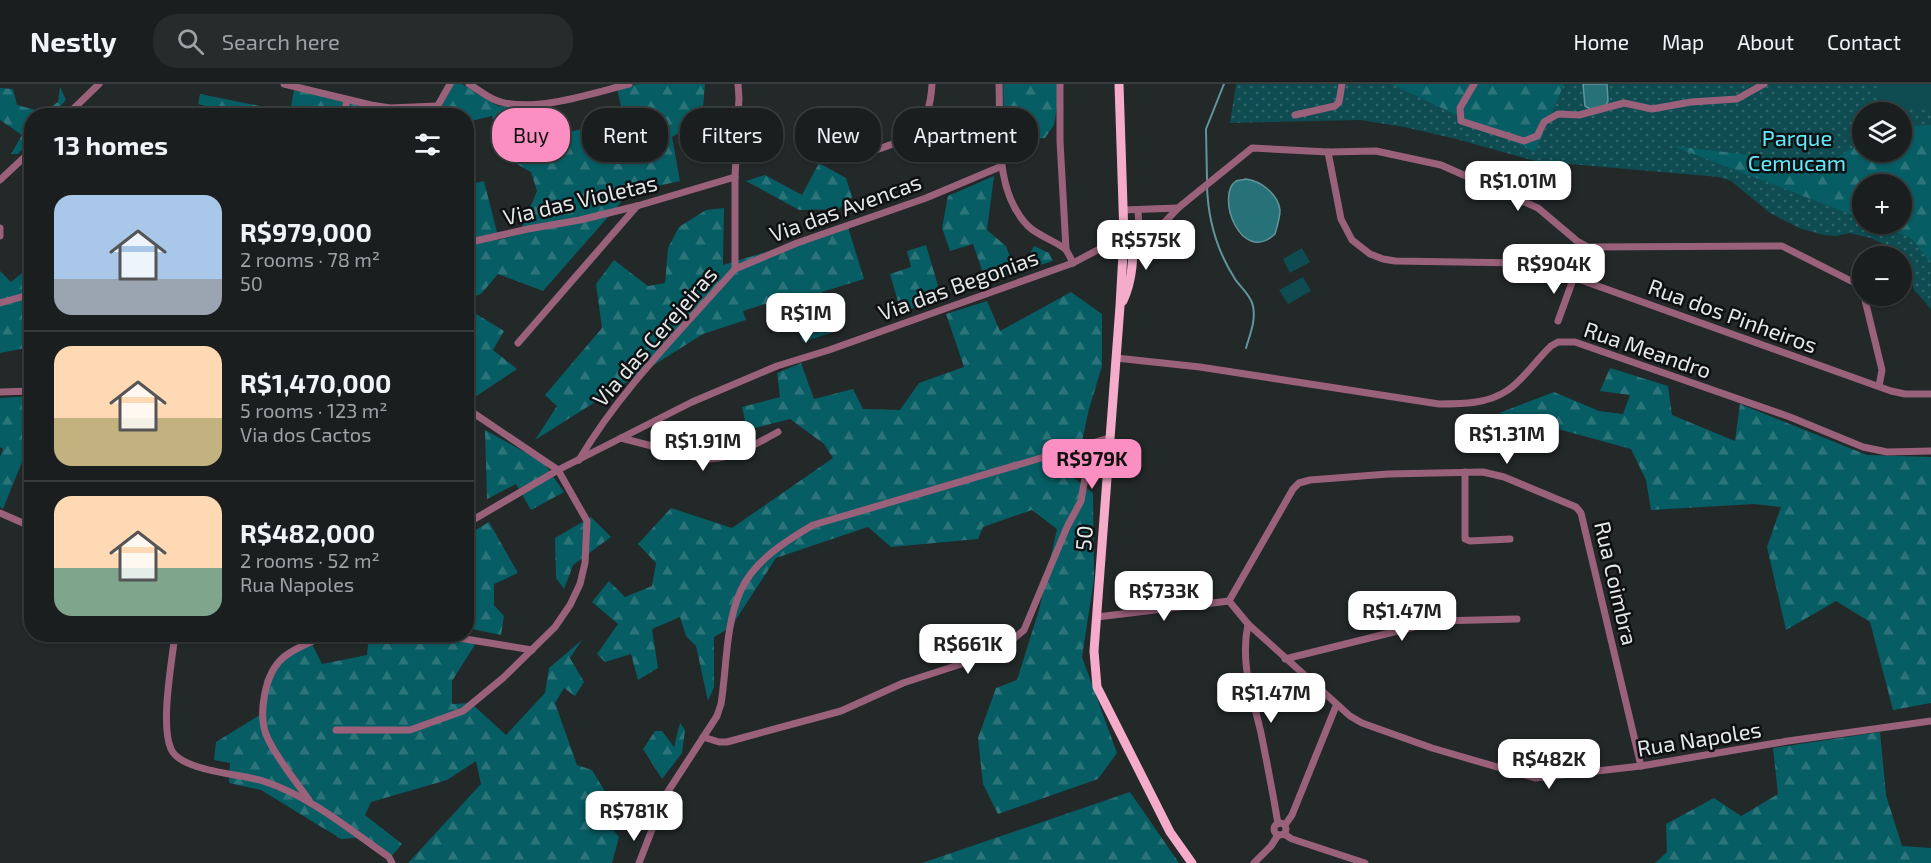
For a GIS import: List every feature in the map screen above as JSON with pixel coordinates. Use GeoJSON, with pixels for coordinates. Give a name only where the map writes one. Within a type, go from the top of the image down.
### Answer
{"type":"FeatureCollection","features":[{"type":"Feature","properties":{"kind":"main road","name":"50"},"geometry":{"type":"LineString","coordinates":[[1119,84],[1124,210],[1135,229],[1120,306],[1109,438],[1094,651],[1097,687],[1170,832],[1192,863]]}},
{"type":"Feature","properties":{"kind":"street"},"geometry":{"type":"LineString","coordinates":[[74,108],[99,84]]}},
{"type":"Feature","properties":{"kind":"street"},"geometry":{"type":"LineString","coordinates":[[284,84],[390,108],[437,106],[450,84]]}},
{"type":"Feature","properties":{"kind":"street"},"geometry":{"type":"LineString","coordinates":[[469,84],[500,102],[517,105],[556,102],[629,84]]}},
{"type":"Feature","properties":{"kind":"street","name":"Via das Cerejeiras"},"geometry":{"type":"LineString","coordinates":[[578,460],[591,439],[645,370],[735,269],[738,84]]}},
{"type":"Feature","properties":{"kind":"street"},"geometry":{"type":"LineString","coordinates":[[881,148],[908,138],[918,130],[930,105],[932,84]]}},
{"type":"Feature","properties":{"kind":"street"},"geometry":{"type":"LineString","coordinates":[[999,84],[1002,166],[1012,204],[1030,228],[1045,239],[1066,249]]}},
{"type":"Feature","properties":{"kind":"street"},"geometry":{"type":"LineString","coordinates":[[1060,84],[1059,117],[1066,249],[1073,263]]}},
{"type":"Feature","properties":{"kind":"street"},"geometry":{"type":"LineString","coordinates":[[1295,115],[1335,106],[1339,102],[1342,84]]}},
{"type":"Feature","properties":{"kind":"street"},"geometry":{"type":"LineString","coordinates":[[1474,84],[1460,108],[1461,121],[1524,141],[1537,136],[1544,123],[1558,114],[1579,115],[1624,103],[1652,110],[1691,102],[1737,99],[1764,84]]}},
{"type":"Feature","properties":{"kind":"street"},"geometry":{"type":"LineString","coordinates":[[346,108],[347,100]]}},
{"type":"Feature","properties":{"kind":"street","name":"Rua dos Pinheiros"},"geometry":{"type":"LineString","coordinates":[[1135,229],[1164,223],[1178,207],[1252,148],[1328,152],[1376,151],[1449,168],[1538,208],[1577,241],[1588,247],[1782,246],[1852,281]]}},
{"type":"Feature","properties":{"kind":"street","name":"Rua dos Pinheiros"},"geometry":{"type":"LineString","coordinates":[[1328,152],[1344,226],[1352,240],[1370,254],[1395,261],[1530,263],[1879,387],[1899,393],[1931,394]]}},
{"type":"Feature","properties":{"kind":"street"},"geometry":{"type":"LineString","coordinates":[[0,180],[24,158]]}},
{"type":"Feature","properties":{"kind":"street","name":"Via das Avencas"},"geometry":{"type":"LineString","coordinates":[[735,269],[797,243],[926,198],[1002,166]]}},
{"type":"Feature","properties":{"kind":"street","name":"Via das Violetas"},"geometry":{"type":"LineString","coordinates":[[474,241],[637,206],[735,177]]}},
{"type":"Feature","properties":{"kind":"street"},"geometry":{"type":"LineString","coordinates":[[518,343],[637,206]]}},
{"type":"Feature","properties":{"kind":"street"},"geometry":{"type":"LineString","coordinates":[[1124,210],[1178,207]]}},
{"type":"Feature","properties":{"kind":"street"},"geometry":{"type":"LineString","coordinates":[[1135,229],[1138,210]]}},
{"type":"Feature","properties":{"kind":"street"},"geometry":{"type":"LineString","coordinates":[[0,228],[0,236]]}},
{"type":"Feature","properties":{"kind":"street","name":"Via das Begonias"},"geometry":{"type":"LineString","coordinates":[[474,519],[558,470],[658,418],[777,366],[829,350],[1073,263],[1135,229]]}},
{"type":"Feature","properties":{"kind":"street"},"geometry":{"type":"LineString","coordinates":[[1558,321],[1574,277]]}},
{"type":"Feature","properties":{"kind":"street"},"geometry":{"type":"LineString","coordinates":[[0,303],[24,296]]}},
{"type":"Feature","properties":{"kind":"street","name":"Rua dos Pinheiros"},"geometry":{"type":"LineString","coordinates":[[1866,306],[1882,370],[1879,387]]}},
{"type":"Feature","properties":{"kind":"street","name":"Rua Meandro"},"geometry":{"type":"LineString","coordinates":[[1116,358],[1200,367],[1439,404],[1460,404],[1491,399],[1506,392],[1551,346],[1558,342],[1575,342],[1790,417],[1863,447],[1887,452],[1931,451]]}},
{"type":"Feature","properties":{"kind":"street"},"geometry":{"type":"LineString","coordinates":[[0,392],[24,391]]}},
{"type":"Feature","properties":{"kind":"street"},"geometry":{"type":"LineString","coordinates":[[336,730],[410,730],[463,711],[503,678],[555,627],[580,584],[585,563],[586,521],[558,470],[474,413]]}},
{"type":"Feature","properties":{"kind":"street"},"geometry":{"type":"LineString","coordinates":[[621,438],[672,452],[715,460],[734,455],[778,432]]}},
{"type":"Feature","properties":{"kind":"street"},"geometry":{"type":"LineString","coordinates":[[639,863],[665,796],[722,704],[729,637],[741,589],[761,562],[784,542],[813,525],[1109,438]]}},
{"type":"Feature","properties":{"kind":"street"},"geometry":{"type":"LineString","coordinates":[[703,737],[727,742],[830,714],[903,683],[998,652],[1006,647],[1024,630],[1067,527],[1081,501],[1085,478],[1084,446]]}},
{"type":"Feature","properties":{"kind":"street"},"geometry":{"type":"LineString","coordinates":[[1465,471],[1465,539],[1470,541],[1510,539]]}},
{"type":"Feature","properties":{"kind":"street","name":"Rua Coimbra"},"geometry":{"type":"LineString","coordinates":[[1228,601],[1293,489],[1299,483],[1310,480],[1388,474],[1465,471],[1504,477],[1576,507],[1581,513],[1641,766]]}},
{"type":"Feature","properties":{"kind":"street"},"geometry":{"type":"LineString","coordinates":[[0,513],[24,524]]}},
{"type":"Feature","properties":{"kind":"street"},"geometry":{"type":"LineString","coordinates":[[1097,617],[1228,601]]}},
{"type":"Feature","properties":{"kind":"street","name":"Rua Napoles"},"geometry":{"type":"LineString","coordinates":[[1228,601],[1248,624],[1285,659],[1350,716],[1373,727],[1432,748],[1528,777],[1548,778],[1641,766],[1788,741],[1931,721]]}},
{"type":"Feature","properties":{"kind":"street"},"geometry":{"type":"LineString","coordinates":[[1285,659],[1438,621],[1517,619]]}},
{"type":"Feature","properties":{"kind":"street"},"geometry":{"type":"LineString","coordinates":[[1248,624],[1244,642],[1245,668],[1281,824],[1287,830],[1254,863]]}},
{"type":"Feature","properties":{"kind":"street"},"geometry":{"type":"LineString","coordinates":[[474,640],[532,650]]}},
{"type":"Feature","properties":{"kind":"street"},"geometry":{"type":"LineString","coordinates":[[174,642],[169,676],[168,732],[171,750],[183,761],[194,766],[264,781],[310,802],[389,857],[392,863]]}},
{"type":"Feature","properties":{"kind":"street"},"geometry":{"type":"LineString","coordinates":[[310,802],[267,738],[263,724],[265,688],[268,677],[284,657],[313,642]]}},
{"type":"Feature","properties":{"kind":"street"},"geometry":{"type":"LineString","coordinates":[[1336,706],[1292,815],[1274,829],[1292,839],[1365,863]]}},
{"type":"Feature","properties":{"kind":"green space"},"geometry":{"type":"Polygon","coordinates":[[[453,84],[462,84],[498,106],[547,106],[548,108],[492,108],[492,116],[474,120],[474,108],[441,108],[453,84]]]}},
{"type":"Feature","properties":{"kind":"green space"},"geometry":{"type":"Polygon","coordinates":[[[637,84],[705,84],[703,108],[680,108],[680,132],[672,137],[680,181],[630,192],[543,291],[498,274],[481,294],[474,297],[474,183],[484,181],[499,240],[519,234],[537,191],[531,172],[513,162],[570,162],[570,132],[582,129],[582,162],[668,162],[668,108],[622,108],[617,89],[637,84]]]}},
{"type":"Feature","properties":{"kind":"green space"},"geometry":{"type":"Polygon","coordinates":[[[1003,84],[1061,84],[1054,125],[1045,138],[1038,139],[1038,108],[1004,108],[1003,84]]]}},
{"type":"Feature","properties":{"kind":"green space","name":"Parque Cemucam"},"geometry":{"type":"Polygon","coordinates":[[[1236,84],[1931,84],[1931,309],[1914,290],[1912,284],[1912,246],[1887,246],[1871,238],[1853,234],[1912,234],[1912,174],[1852,174],[1852,234],[1823,235],[1799,228],[1770,213],[1731,181],[1719,177],[1535,161],[1456,139],[1360,120],[1230,123],[1236,84]]]}},
{"type":"Feature","properties":{"kind":"green space"},"geometry":{"type":"Polygon","coordinates":[[[1391,84],[1564,84],[1535,152],[1391,84]]]}},
{"type":"Feature","properties":{"kind":"green space"},"geometry":{"type":"Polygon","coordinates":[[[1931,85],[1931,109],[1912,109],[1912,102],[1878,102],[1877,86],[1931,85]]]}},
{"type":"Feature","properties":{"kind":"green space"},"geometry":{"type":"Polygon","coordinates":[[[60,87],[66,100],[59,108],[49,108],[58,102],[60,87]]]}},
{"type":"Feature","properties":{"kind":"green space"},"geometry":{"type":"Polygon","coordinates":[[[0,88],[13,89],[17,105],[28,108],[24,108],[24,147],[18,154],[11,154],[22,135],[0,120],[0,88]]]}},
{"type":"Feature","properties":{"kind":"green space"},"geometry":{"type":"Polygon","coordinates":[[[294,90],[380,108],[291,108],[294,90]]]}},
{"type":"Feature","properties":{"kind":"green space"},"geometry":{"type":"Polygon","coordinates":[[[200,94],[270,108],[213,108],[198,104],[200,94]]]}},
{"type":"Feature","properties":{"kind":"green space"},"geometry":{"type":"Polygon","coordinates":[[[1931,125],[1931,263],[1911,238],[1900,234],[1912,234],[1912,174],[1852,174],[1852,215],[1673,146],[1827,164],[1852,148],[1852,162],[1912,162],[1912,126],[1931,125]]]}},
{"type":"Feature","properties":{"kind":"green space"},"geometry":{"type":"Polygon","coordinates":[[[819,163],[846,178],[852,197],[839,209],[799,210],[746,181],[765,175],[802,195],[819,163]]]}},
{"type":"Feature","properties":{"kind":"green space"},"geometry":{"type":"Polygon","coordinates":[[[994,176],[987,230],[1006,246],[1013,265],[1025,262],[1034,246],[1049,253],[1053,261],[986,282],[973,244],[950,251],[942,228],[948,196],[994,176]]]}},
{"type":"Feature","properties":{"kind":"green space"},"geometry":{"type":"Polygon","coordinates":[[[724,208],[723,265],[848,227],[864,279],[822,292],[833,332],[803,342],[787,297],[743,311],[746,320],[703,334],[535,440],[557,406],[545,395],[602,328],[596,284],[614,260],[648,286],[665,283],[668,248],[679,227],[706,210],[724,208]]]}},
{"type":"Feature","properties":{"kind":"green space"},"geometry":{"type":"Polygon","coordinates":[[[926,245],[942,299],[901,312],[890,274],[911,267],[907,251],[926,245]]]}},
{"type":"Feature","properties":{"kind":"green space"},"geometry":{"type":"Polygon","coordinates":[[[1302,248],[1310,262],[1290,273],[1283,259],[1302,248]]]}},
{"type":"Feature","properties":{"kind":"green space"},"geometry":{"type":"Polygon","coordinates":[[[0,271],[11,282],[24,272],[24,348],[0,353],[0,271]]]}},
{"type":"Feature","properties":{"kind":"green space"},"geometry":{"type":"Polygon","coordinates":[[[1303,277],[1311,291],[1288,304],[1279,290],[1303,277]]]}},
{"type":"Feature","properties":{"kind":"green space"},"geometry":{"type":"Polygon","coordinates":[[[1071,292],[1102,314],[1102,366],[1089,409],[1074,478],[1093,493],[1094,579],[1082,657],[1117,753],[1098,779],[998,814],[983,784],[978,738],[996,688],[1017,680],[1039,610],[1057,529],[1032,510],[983,527],[978,539],[891,547],[868,527],[776,558],[731,627],[714,637],[714,687],[708,701],[696,646],[686,636],[680,617],[652,629],[658,668],[638,680],[631,654],[605,662],[597,654],[618,624],[592,602],[609,581],[625,597],[652,586],[656,563],[638,544],[671,508],[732,528],[833,458],[824,444],[790,419],[747,430],[742,407],[780,397],[777,373],[801,363],[814,399],[853,389],[863,409],[900,410],[919,383],[964,367],[946,314],[987,301],[1000,331],[1071,292]]]}},
{"type":"Feature","properties":{"kind":"green space"},"geometry":{"type":"Polygon","coordinates":[[[474,313],[504,331],[493,350],[517,369],[474,398],[474,313]]]}},
{"type":"Feature","properties":{"kind":"green space"},"geometry":{"type":"Polygon","coordinates":[[[1610,368],[1668,386],[1672,415],[1735,441],[1740,404],[1867,455],[1931,457],[1931,703],[1893,710],[1870,622],[1836,601],[1786,630],[1767,547],[1781,507],[1754,504],[1651,510],[1646,480],[1631,449],[1499,413],[1554,392],[1599,411],[1623,414],[1630,395],[1600,391],[1610,368]]]}},
{"type":"Feature","properties":{"kind":"green space"},"geometry":{"type":"Polygon","coordinates":[[[24,396],[24,457],[3,509],[0,507],[0,457],[3,449],[0,447],[0,398],[24,396]]]}},
{"type":"Feature","properties":{"kind":"green space"},"geometry":{"type":"Polygon","coordinates":[[[485,430],[543,462],[564,492],[531,510],[516,484],[487,499],[485,430]]]}},
{"type":"Feature","properties":{"kind":"green space"},"geometry":{"type":"Polygon","coordinates":[[[591,517],[611,537],[573,565],[564,589],[556,578],[555,538],[591,517]]]}},
{"type":"Feature","properties":{"kind":"green space"},"geometry":{"type":"Polygon","coordinates":[[[489,522],[518,573],[494,584],[494,605],[504,616],[501,635],[474,629],[474,531],[489,522]]]}},
{"type":"Feature","properties":{"kind":"green space"},"geometry":{"type":"Polygon","coordinates":[[[582,640],[570,658],[584,682],[575,696],[564,688],[555,703],[577,765],[592,770],[609,798],[610,826],[619,837],[612,863],[408,863],[481,784],[476,761],[447,780],[371,802],[365,815],[402,844],[389,859],[356,838],[341,839],[261,790],[229,783],[230,763],[214,760],[216,742],[263,713],[264,680],[281,654],[311,642],[322,664],[367,655],[368,642],[476,643],[452,681],[452,704],[471,703],[506,735],[545,693],[549,668],[582,640]]]}},
{"type":"Feature","properties":{"kind":"green space"},"geometry":{"type":"Polygon","coordinates":[[[680,723],[685,730],[682,753],[662,779],[643,749],[655,731],[662,731],[674,747],[680,723]]]}},
{"type":"Feature","properties":{"kind":"green space"},"geometry":{"type":"Polygon","coordinates":[[[1880,732],[1886,795],[1902,846],[1931,848],[1931,863],[1655,863],[1667,852],[1666,824],[1714,798],[1741,816],[1778,794],[1773,748],[1880,732]]]}},
{"type":"Feature","properties":{"kind":"green space"},"geometry":{"type":"Polygon","coordinates":[[[1130,792],[1179,863],[922,863],[1130,792]]]}},
{"type":"Feature","properties":{"kind":"shaded area"},"geometry":{"type":"Polygon","coordinates":[[[1583,84],[1607,84],[1608,101],[1605,107],[1592,110],[1585,106],[1583,84]]]}},
{"type":"Feature","properties":{"kind":"shaded area"},"geometry":{"type":"Polygon","coordinates":[[[1246,179],[1257,182],[1268,189],[1279,204],[1280,216],[1275,234],[1263,241],[1252,241],[1242,235],[1230,212],[1228,200],[1230,189],[1236,181],[1246,179]]]}},
{"type":"Feature","properties":{"kind":"waterway"},"geometry":{"type":"LineString","coordinates":[[1207,180],[1206,129],[1224,84]]}},
{"type":"Feature","properties":{"kind":"waterway"},"geometry":{"type":"LineString","coordinates":[[1207,186],[1209,211],[1218,246],[1235,279],[1248,295],[1253,306],[1253,322],[1246,348]]}}]}
